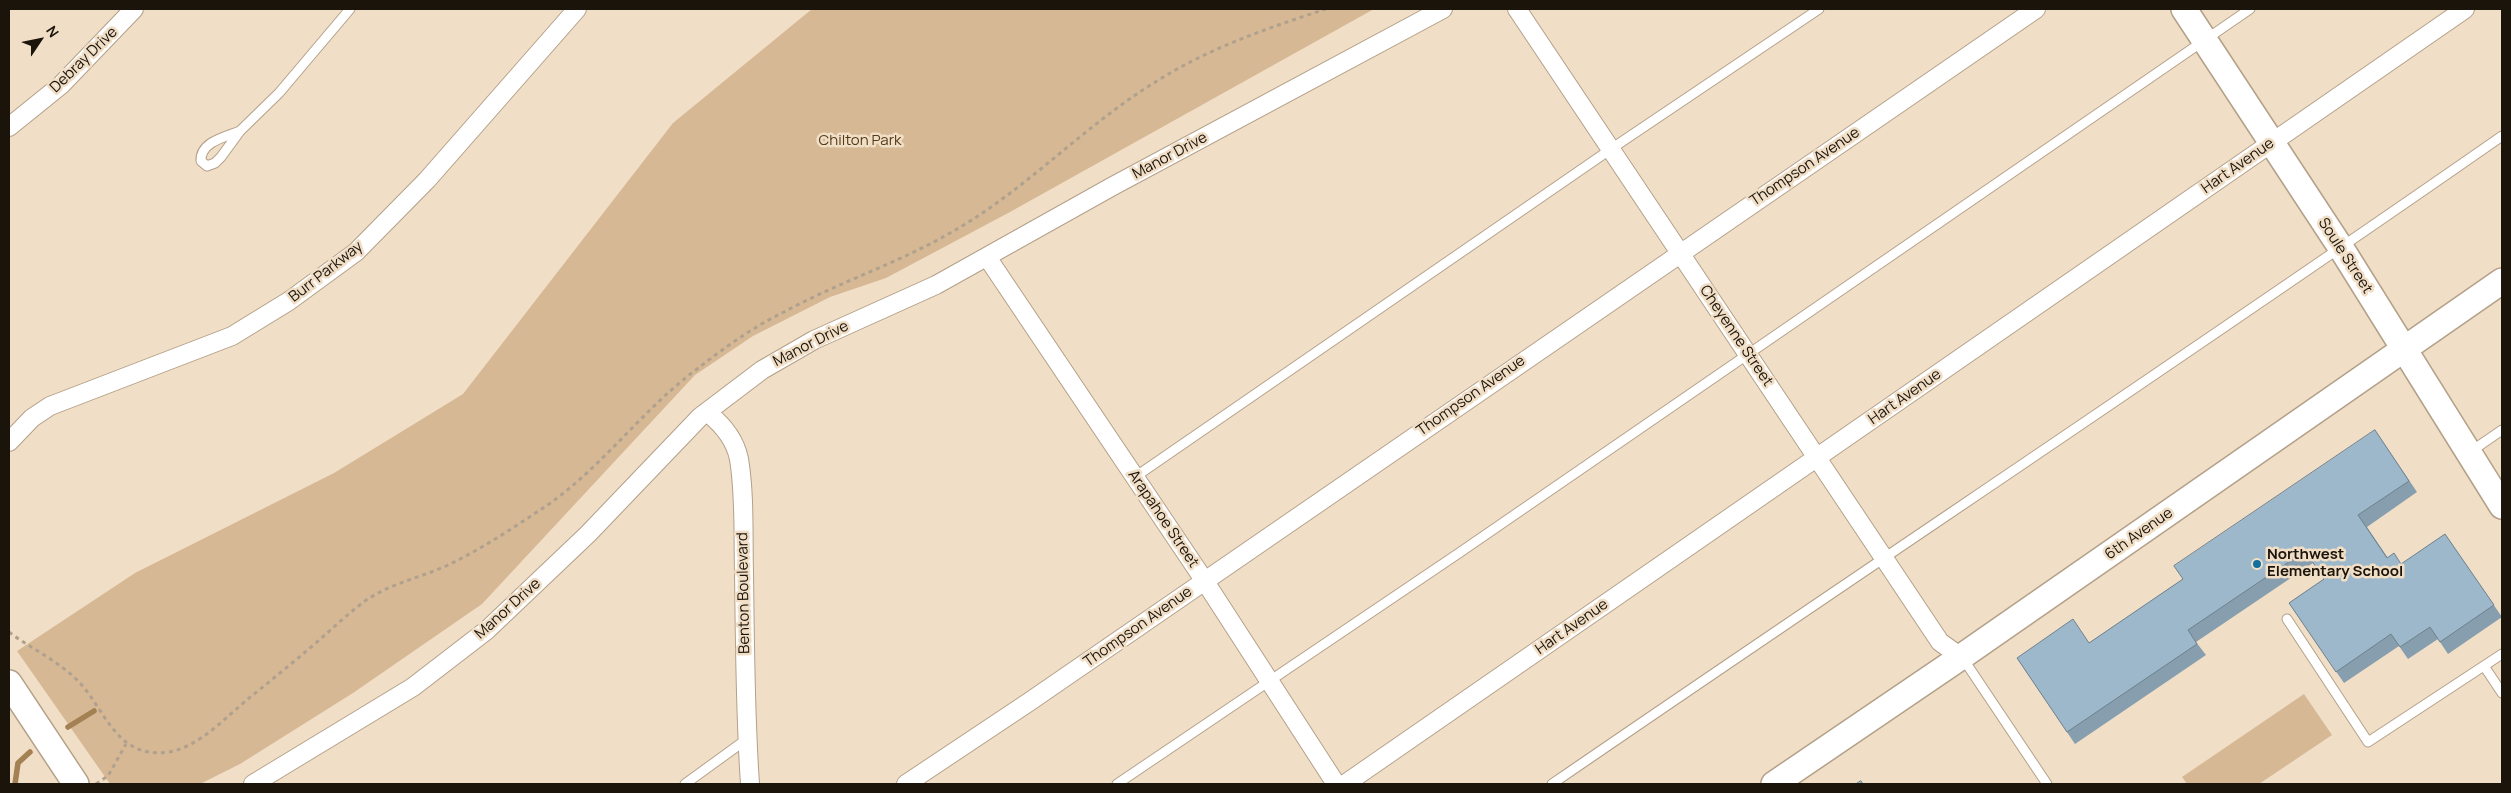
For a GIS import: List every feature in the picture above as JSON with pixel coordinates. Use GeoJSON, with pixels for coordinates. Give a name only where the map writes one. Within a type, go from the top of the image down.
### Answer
{"type":"FeatureCollection","features":[{"type":"Feature","properties":{"kind":"street","name":"Debray Drive"},"geometry":{"type":"LineString","coordinates":[[9,127],[61,85],[134,9]]}},
{"type":"Feature","properties":{"kind":"street","name":"Burr Parkway"},"geometry":{"type":"LineString","coordinates":[[10,437],[32,418],[58,402],[232,336],[289,301],[356,252],[427,180],[577,9]]}},
{"type":"Feature","properties":{"kind":"street","name":"Manor Drive"},"geometry":{"type":"LineString","coordinates":[[253,784],[413,687],[487,630],[588,534],[700,417],[708,413],[762,370],[814,340],[936,285],[1443,9]]}},
{"type":"Feature","properties":{"kind":"street","name":"Cheyenne Street"},"geometry":{"type":"LineString","coordinates":[[1517,9],[1940,642],[1962,657]]}},
{"type":"Feature","properties":{"kind":"street","name":"Thompson Avenue"},"geometry":{"type":"LineString","coordinates":[[906,784],[1029,702],[1680,252],[2036,9]]}},
{"type":"Feature","properties":{"kind":"street","name":"Soule Street"},"geometry":{"type":"LineString","coordinates":[[2184,9],[2340,248],[2470,452],[2502,506]]}},
{"type":"Feature","properties":{"kind":"street","name":"Hart Avenue"},"geometry":{"type":"LineString","coordinates":[[1345,784],[2465,9]]}},
{"type":"Feature","properties":{"kind":"street","name":"Arapahoe Street"},"geometry":{"type":"LineString","coordinates":[[987,257],[1204,580],[1336,784]]}},
{"type":"Feature","properties":{"kind":"street","name":"6th Avenue"},"geometry":{"type":"LineString","coordinates":[[1774,784],[1962,657],[2502,280]]}},
{"type":"Feature","properties":{"kind":"street","name":"Benton Boulevard"},"geometry":{"type":"LineString","coordinates":[[708,413],[722,424],[731,436],[738,458],[743,522],[747,739],[750,784]]}},
{"type":"Feature","properties":{"kind":"street"},"geometry":{"type":"LineString","coordinates":[[9,683],[76,784]]}},
{"type":"Feature","properties":{"kind":"lane"},"geometry":{"type":"LineString","coordinates":[[240,131],[204,147],[200,153],[201,161],[207,166],[215,163],[240,131],[279,93],[350,9]]}},
{"type":"Feature","properties":{"kind":"lane"},"geometry":{"type":"LineString","coordinates":[[1135,477],[1611,149],[1819,9]]}},
{"type":"Feature","properties":{"kind":"lane"},"geometry":{"type":"LineString","coordinates":[[1118,784],[2250,9]]}},
{"type":"Feature","properties":{"kind":"lane"},"geometry":{"type":"LineString","coordinates":[[1552,784],[2502,136]]}},
{"type":"Feature","properties":{"kind":"lane"},"geometry":{"type":"LineString","coordinates":[[2470,452],[2502,430]]}},
{"type":"Feature","properties":{"kind":"lane"},"geometry":{"type":"LineString","coordinates":[[2287,620],[2368,742],[2502,654]]}},
{"type":"Feature","properties":{"kind":"lane"},"geometry":{"type":"LineString","coordinates":[[1962,657],[2047,784]]}},
{"type":"Feature","properties":{"kind":"lane"},"geometry":{"type":"LineString","coordinates":[[2484,666],[2502,692]]}},
{"type":"Feature","properties":{"kind":"lane"},"geometry":{"type":"LineString","coordinates":[[685,784],[747,739]]}},
{"type":"Feature","properties":{"kind":"path"},"geometry":{"type":"LineString","coordinates":[[9,632],[56,662],[74,677],[92,698],[116,735],[126,744],[143,750],[169,752],[196,740],[368,599],[384,590],[465,557],[549,503],[596,464],[676,386],[757,327],[826,291],[907,256],[960,227],[988,209],[1097,123],[1158,80],[1221,48],[1265,29],[1326,9]]}},
{"type":"Feature","properties":{"kind":"path"},"geometry":{"type":"LineString","coordinates":[[95,784],[108,776],[126,744]]}},
{"type":"Feature","properties":{"kind":"green space","name":"Chilton Park"},"geometry":{"type":"Polygon","coordinates":[[[812,9],[1374,9],[1010,212],[886,278],[830,297],[753,336],[695,375],[482,604],[353,693],[240,764],[200,784],[110,784],[17,651],[135,573],[334,473],[463,394],[673,123],[812,9]]]}},
{"type":"Feature","properties":{"kind":"green space"},"geometry":{"type":"Polygon","coordinates":[[[2304,694],[2332,735],[2259,784],[2187,784],[2182,777],[2304,694]]]}},
{"type":"Feature","properties":{"kind":"building","name":"Northwest Elementary School"},"geometry":{"type":"Polygon","coordinates":[[[2375,430],[2409,481],[2358,515],[2387,558],[2394,553],[2401,564],[2445,534],[2494,605],[2440,642],[2430,627],[2400,647],[2391,634],[2336,672],[2289,603],[2324,579],[2305,551],[2188,630],[2197,644],[2067,732],[2017,658],[2073,619],[2089,643],[2183,579],[2174,566],[2375,430]]]}},
{"type":"Feature","properties":{"kind":"waterway"},"geometry":{"type":"LineString","coordinates":[[68,727],[94,711]]}},
{"type":"Feature","properties":{"kind":"waterway"},"geometry":{"type":"LineString","coordinates":[[15,784],[18,763],[30,752]]}},
{"type":"Feature","properties":{"kind":"place","name":"Northwest Elementary School"},"geometry":{"type":"Point","coordinates":[2257,564]}}]}
